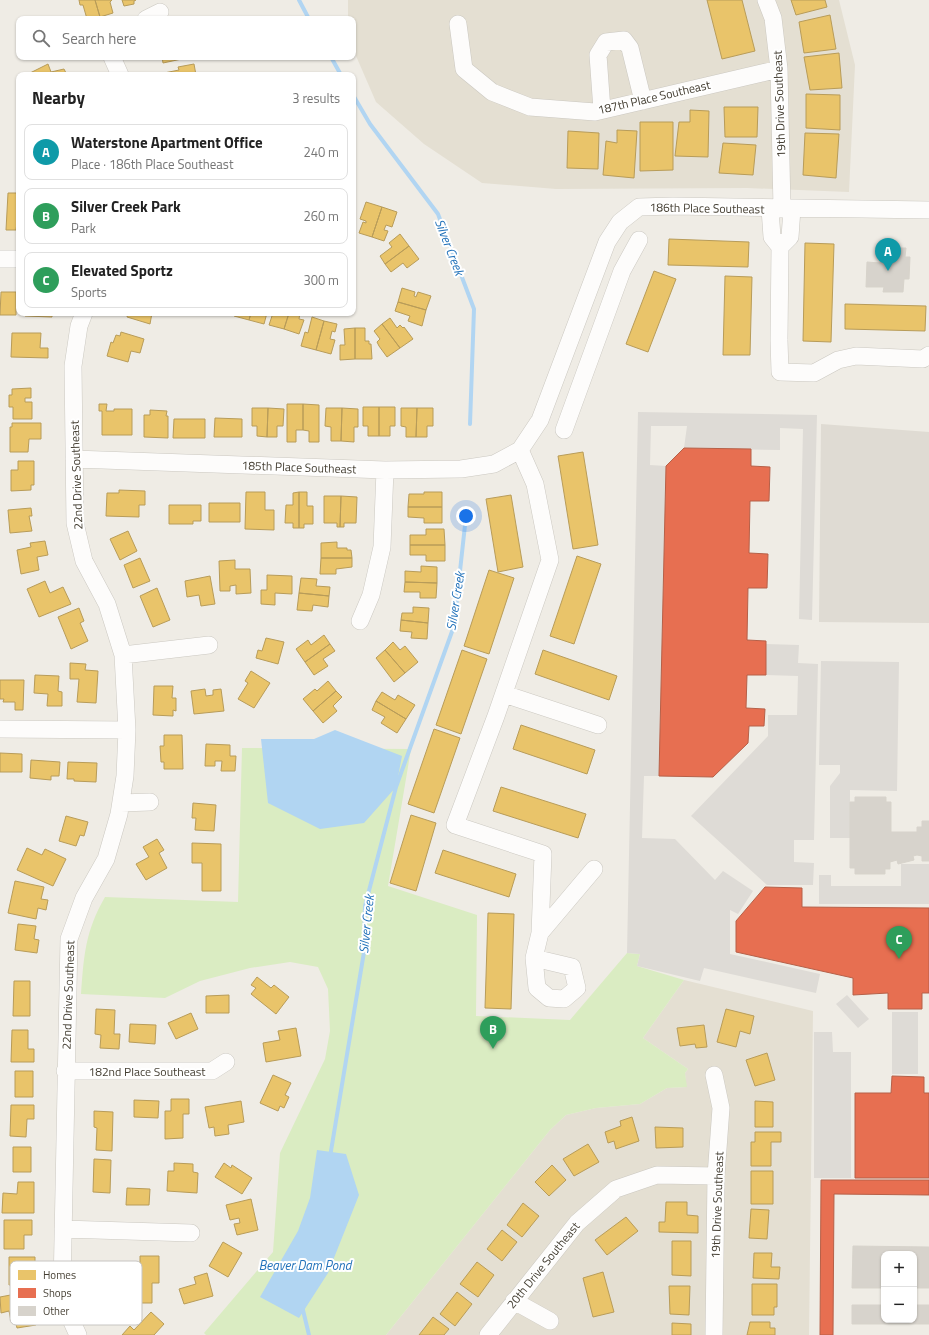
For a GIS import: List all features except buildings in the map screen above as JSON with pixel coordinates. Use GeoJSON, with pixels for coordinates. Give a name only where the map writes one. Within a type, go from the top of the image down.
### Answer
{"type":"FeatureCollection","features":[{"type":"Feature","properties":{"kind":"street","name":"19th Drive Southeast"},"geometry":{"type":"LineString","coordinates":[[766,0],[773,18],[779,68],[781,209],[790,236],[780,247],[780,372],[814,373],[838,360],[856,356],[923,359],[929,355]]}},
{"type":"Feature","properties":{"kind":"street","name":"187th Place Southeast"},"geometry":{"type":"LineString","coordinates":[[458,24],[464,69],[492,92],[530,107],[595,112],[779,68]]}},
{"type":"Feature","properties":{"kind":"street"},"geometry":{"type":"LineString","coordinates":[[602,110],[598,56],[606,42],[624,40],[630,48],[643,101]]}},
{"type":"Feature","properties":{"kind":"street","name":"186th Place Southeast"},"geometry":{"type":"LineString","coordinates":[[520,450],[540,420],[607,242],[620,222],[639,207],[673,206],[781,209],[929,210]]}},
{"type":"Feature","properties":{"kind":"street"},"geometry":{"type":"LineString","coordinates":[[564,430],[622,271],[639,240]]}},
{"type":"Feature","properties":{"kind":"street"},"geometry":{"type":"LineString","coordinates":[[607,242],[628,258]]}},
{"type":"Feature","properties":{"kind":"street"},"geometry":{"type":"LineString","coordinates":[[0,259],[16,259]]}},
{"type":"Feature","properties":{"kind":"street","name":"22nd Drive Southeast"},"geometry":{"type":"LineString","coordinates":[[63,1261],[70,939],[84,898],[106,859],[121,803],[125,776],[127,730],[123,655],[106,604],[84,561],[75,523],[73,366],[79,326],[83,316]]}},
{"type":"Feature","properties":{"kind":"street"},"geometry":{"type":"LineString","coordinates":[[562,363],[585,373]]}},
{"type":"Feature","properties":{"kind":"street"},"geometry":{"type":"LineString","coordinates":[[520,450],[534,484],[550,560],[504,694],[455,825],[543,854],[540,933],[534,958]]}},
{"type":"Feature","properties":{"kind":"street","name":"185th Place Southeast"},"geometry":{"type":"LineString","coordinates":[[74,459],[385,470],[461,469],[494,464],[520,450]]}},
{"type":"Feature","properties":{"kind":"street"},"geometry":{"type":"LineString","coordinates":[[360,621],[371,595],[382,547],[385,470]]}},
{"type":"Feature","properties":{"kind":"street"},"geometry":{"type":"LineString","coordinates":[[123,655],[209,645]]}},
{"type":"Feature","properties":{"kind":"street"},"geometry":{"type":"LineString","coordinates":[[504,694],[598,725]]}},
{"type":"Feature","properties":{"kind":"street"},"geometry":{"type":"LineString","coordinates":[[0,729],[127,730]]}},
{"type":"Feature","properties":{"kind":"street"},"geometry":{"type":"LineString","coordinates":[[121,803],[150,802]]}},
{"type":"Feature","properties":{"kind":"street"},"geometry":{"type":"LineString","coordinates":[[540,933],[594,869]]}},
{"type":"Feature","properties":{"kind":"street","name":"182nd Place Southeast"},"geometry":{"type":"LineString","coordinates":[[66,1071],[212,1071],[226,1062]]}},
{"type":"Feature","properties":{"kind":"street","name":"19th Drive Southeast"},"geometry":{"type":"LineString","coordinates":[[714,1076],[721,1108],[716,1176],[714,1335]]}},
{"type":"Feature","properties":{"kind":"street","name":"20th Drive Southeast"},"geometry":{"type":"LineString","coordinates":[[488,1335],[576,1223],[616,1189],[657,1175],[716,1176]]}},
{"type":"Feature","properties":{"kind":"street"},"geometry":{"type":"LineString","coordinates":[[64,1229],[191,1233]]}},
{"type":"Feature","properties":{"kind":"street"},"geometry":{"type":"LineString","coordinates":[[514,1300],[550,1321]]}},
{"type":"Feature","properties":{"kind":"street","name":"22nd Drive Southeast"},"geometry":{"type":"LineString","coordinates":[[73,1325],[78,1335]]}},
{"type":"Feature","properties":{"kind":"shaded area"},"geometry":{"type":"Polygon","coordinates":[[[348,0],[839,0],[855,65],[849,192],[747,188],[556,189],[482,183],[424,144],[376,102],[356,56],[356,16],[348,16],[348,0]]]}},
{"type":"Feature","properties":{"kind":"shaded area"},"geometry":{"type":"Polygon","coordinates":[[[638,412],[817,415],[812,620],[799,619],[803,429],[780,428],[780,450],[684,448],[687,426],[651,426],[650,465],[666,466],[659,776],[644,776],[642,838],[675,839],[715,880],[723,871],[753,891],[738,914],[730,910],[730,954],[820,974],[816,993],[704,968],[700,981],[637,966],[640,954],[627,953],[638,412]]]}},
{"type":"Feature","properties":{"kind":"shaded area"},"geometry":{"type":"Polygon","coordinates":[[[821,424],[929,432],[929,623],[819,622],[821,424]]]}},
{"type":"Feature","properties":{"kind":"shaded area"},"geometry":{"type":"Polygon","coordinates":[[[766,644],[799,645],[798,663],[818,664],[814,840],[794,840],[794,862],[814,863],[813,885],[767,885],[691,816],[768,736],[768,715],[797,715],[798,676],[766,675],[766,644]]]}},
{"type":"Feature","properties":{"kind":"shaded area"},"geometry":{"type":"Polygon","coordinates":[[[821,661],[899,662],[897,791],[850,790],[850,838],[830,838],[830,786],[840,773],[840,765],[819,765],[821,661]]]}},
{"type":"Feature","properties":{"kind":"shaded area"},"geometry":{"type":"Polygon","coordinates":[[[901,864],[929,864],[929,904],[819,904],[819,875],[831,875],[831,886],[901,886],[901,864]]]}},
{"type":"Feature","properties":{"kind":"shaded area"},"geometry":{"type":"Polygon","coordinates":[[[684,980],[813,1011],[809,1335],[386,1335],[550,1130],[566,1115],[596,1108],[640,1104],[667,1088],[686,1087],[685,1073],[688,1069],[643,1038],[684,980]]]}},
{"type":"Feature","properties":{"kind":"shaded area"},"geometry":{"type":"Polygon","coordinates":[[[847,995],[869,1019],[858,1028],[836,1004],[847,995]]]}},
{"type":"Feature","properties":{"kind":"shaded area"},"geometry":{"type":"Polygon","coordinates":[[[892,1012],[918,1012],[918,1074],[892,1074],[892,1012]]]}},
{"type":"Feature","properties":{"kind":"shaded area"},"geometry":{"type":"Polygon","coordinates":[[[814,1032],[832,1032],[833,1052],[851,1052],[851,1178],[814,1178],[814,1032]]]}},
{"type":"Feature","properties":{"kind":"green space"},"geometry":{"type":"Polygon","coordinates":[[[242,748],[411,749],[388,886],[477,915],[476,1016],[570,1020],[627,953],[640,954],[637,966],[684,980],[643,1038],[688,1069],[685,1073],[687,1087],[667,1088],[640,1104],[596,1108],[566,1115],[550,1130],[386,1335],[206,1335],[204,1333],[273,1252],[280,1153],[325,1059],[330,1031],[328,989],[318,967],[290,962],[250,968],[200,981],[165,998],[81,994],[83,967],[89,933],[93,921],[105,897],[238,902],[242,748]]]}},
{"type":"Feature","properties":{"kind":"water"},"geometry":{"type":"Polygon","coordinates":[[[335,730],[402,756],[396,787],[364,823],[320,829],[268,803],[261,739],[314,739],[335,730]]]}},
{"type":"Feature","properties":{"kind":"water","name":"Beaver Dam Pond"},"geometry":{"type":"Polygon","coordinates":[[[317,1150],[346,1154],[359,1195],[328,1273],[299,1318],[260,1297],[298,1231],[310,1198],[317,1150]]]}},
{"type":"Feature","properties":{"kind":"waterway","name":"Silver Creek"},"geometry":{"type":"LineString","coordinates":[[299,0],[307,16]]}},
{"type":"Feature","properties":{"kind":"waterway","name":"Silver Creek"},"geometry":{"type":"LineString","coordinates":[[333,60],[339,72]]}},
{"type":"Feature","properties":{"kind":"waterway","name":"Silver Creek"},"geometry":{"type":"LineString","coordinates":[[356,100],[370,124],[438,214],[474,309],[470,424]]}},
{"type":"Feature","properties":{"kind":"waterway","name":"Silver Creek"},"geometry":{"type":"LineString","coordinates":[[330,1157],[364,952],[365,906],[396,787],[454,626],[466,516]]}},
{"type":"Feature","properties":{"kind":"waterway","name":"Silver Creek"},"geometry":{"type":"LineString","coordinates":[[302,1306],[309,1335]]}},
{"type":"Feature","properties":{"kind":"place","name":"Waterstone Apartment Office"},"geometry":{"type":"Point","coordinates":[888,271]}},
{"type":"Feature","properties":{"kind":"place","name":"Elevated Sportz"},"geometry":{"type":"Point","coordinates":[899,959]}},
{"type":"Feature","properties":{"kind":"place","name":"Silver Creek Park"},"geometry":{"type":"Point","coordinates":[493,1049]}}]}
